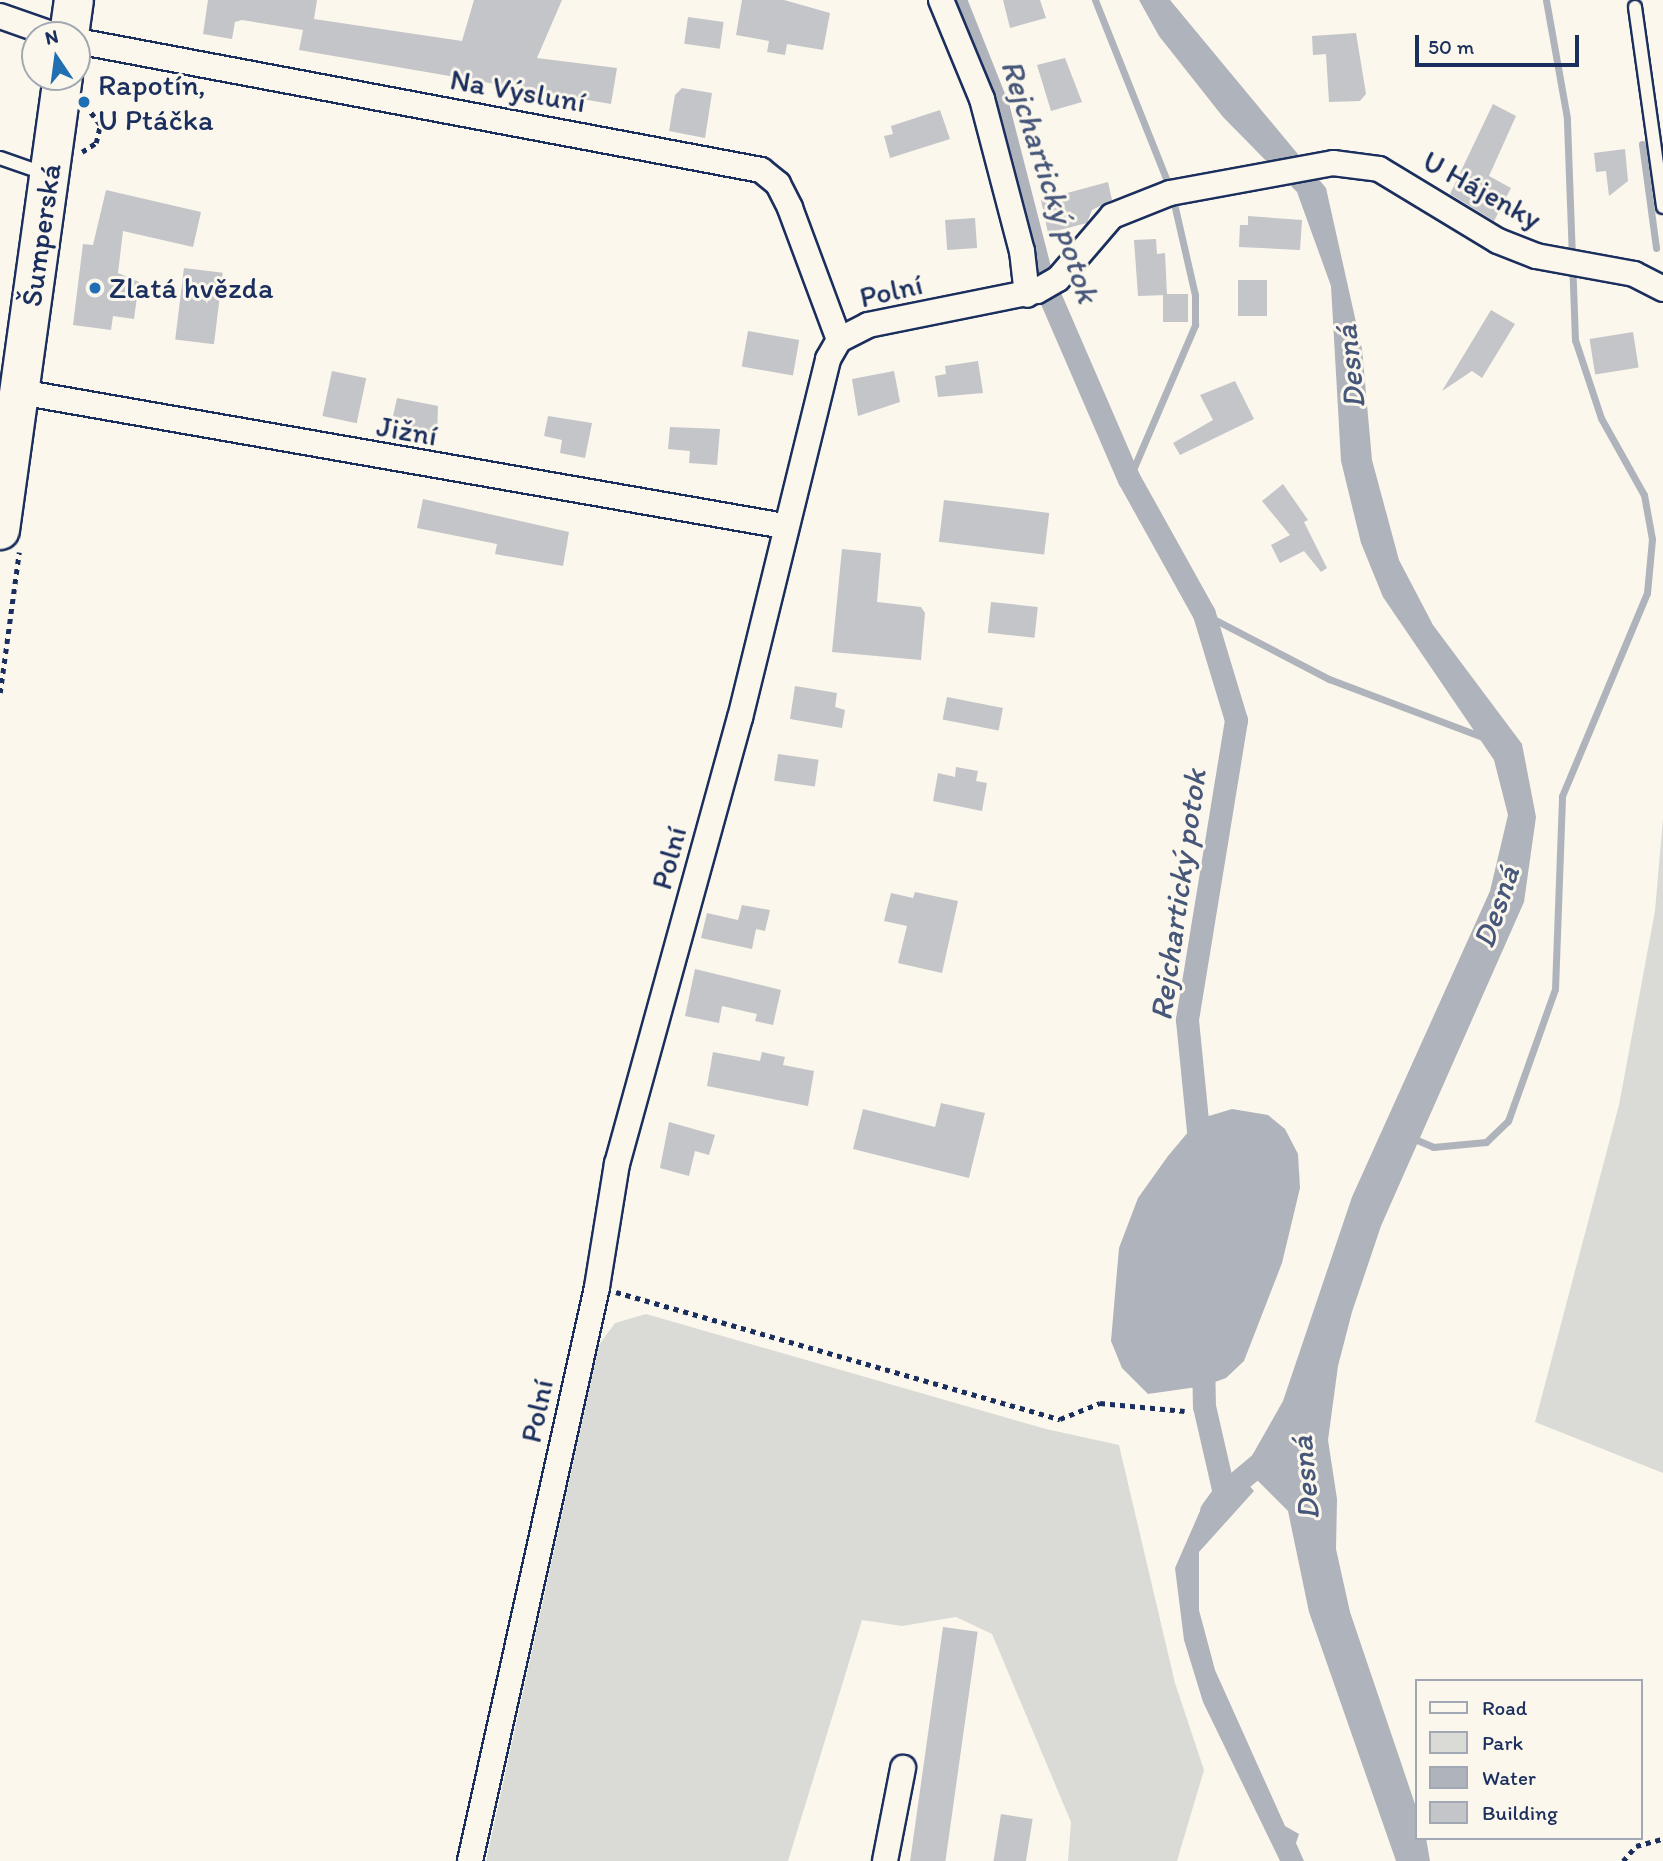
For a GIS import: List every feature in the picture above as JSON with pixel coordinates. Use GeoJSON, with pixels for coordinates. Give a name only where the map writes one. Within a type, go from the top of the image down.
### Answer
{"type":"FeatureCollection","features":[{"type":"Feature","properties":{"kind":"main road"},"geometry":{"type":"LineString","coordinates":[[71,21],[74,0]]}},
{"type":"Feature","properties":{"kind":"main road","name":"Šumperská"},"geometry":{"type":"LineString","coordinates":[[0,530],[61,91]]}},
{"type":"Feature","properties":{"kind":"street"},"geometry":{"type":"LineString","coordinates":[[940,0],[982,99],[1022,251],[1041,288]]}},
{"type":"Feature","properties":{"kind":"street"},"geometry":{"type":"LineString","coordinates":[[0,16],[21,23]]}},
{"type":"Feature","properties":{"kind":"street","name":"Na Výsluní"},"geometry":{"type":"LineString","coordinates":[[91,44],[761,170],[778,184],[790,208],[839,340]]}},
{"type":"Feature","properties":{"kind":"street","name":"U Hájenky"},"geometry":{"type":"LineString","coordinates":[[1041,288],[1112,216],[1170,192],[1333,163],[1379,169],[1498,241],[1570,262],[1634,274],[1663,289]]}},
{"type":"Feature","properties":{"kind":"street","name":"Polní"},"geometry":{"type":"LineString","coordinates":[[470,1861],[597,1287],[617,1164],[740,718],[784,526],[828,359],[839,340],[868,325],[1041,288]]}},
{"type":"Feature","properties":{"kind":"street","name":"Jižní"},"geometry":{"type":"LineString","coordinates":[[20,392],[784,526]]}},
{"type":"Feature","properties":{"kind":"street"},"geometry":{"type":"LineString","coordinates":[[885,1861],[903,1768]]}},
{"type":"Feature","properties":{"kind":"lane"},"geometry":{"type":"LineString","coordinates":[[1635,7],[1663,207]]}},
{"type":"Feature","properties":{"kind":"lane"},"geometry":{"type":"LineString","coordinates":[[0,158],[50,175]]}},
{"type":"Feature","properties":{"kind":"path"},"geometry":{"type":"LineString","coordinates":[[597,1287],[1060,1419],[1100,1403],[1185,1411]]}},
{"type":"Feature","properties":{"kind":"path"},"geometry":{"type":"LineString","coordinates":[[1623,1861],[1636,1846],[1663,1839]]}},
{"type":"Feature","properties":{"kind":"green space"},"geometry":{"type":"Polygon","coordinates":[[[1663,818],[1663,1473],[1535,1422],[1619,1105],[1655,911],[1663,818]]]}},
{"type":"Feature","properties":{"kind":"green space"},"geometry":{"type":"Polygon","coordinates":[[[646,1314],[1046,1429],[1119,1445],[1175,1683],[1204,1770],[1177,1861],[1068,1861],[1071,1822],[992,1634],[956,1617],[902,1626],[862,1620],[788,1861],[486,1861],[599,1345],[615,1323],[646,1314]]]}},
{"type":"Feature","properties":{"kind":"water","name":"Desná"},"geometry":{"type":"Polygon","coordinates":[[[1139,0],[1170,0],[1326,188],[1362,349],[1372,460],[1399,560],[1433,625],[1522,744],[1536,817],[1524,902],[1381,1226],[1352,1312],[1338,1366],[1328,1440],[1337,1499],[1336,1549],[1350,1612],[1414,1801],[1414,1840],[1426,1840],[1430,1861],[1396,1861],[1309,1612],[1288,1511],[1245,1468],[1283,1401],[1352,1197],[1490,891],[1508,815],[1494,760],[1383,597],[1361,543],[1341,461],[1331,286],[1297,192],[1223,117],[1159,36],[1139,0]]]}},
{"type":"Feature","properties":{"kind":"water"},"geometry":{"type":"Polygon","coordinates":[[[1232,1109],[1268,1115],[1285,1129],[1298,1154],[1300,1188],[1282,1263],[1244,1361],[1226,1378],[1204,1386],[1148,1394],[1122,1368],[1111,1341],[1119,1248],[1138,1198],[1168,1156],[1199,1119],[1232,1109]]]}},
{"type":"Feature","properties":{"kind":"water"},"geometry":{"type":"Polygon","coordinates":[[[1236,1471],[1254,1491],[1199,1552],[1199,1610],[1215,1670],[1285,1826],[1299,1834],[1296,1843],[1304,1861],[1280,1861],[1203,1702],[1184,1640],[1175,1568],[1200,1511],[1236,1471]]]}},
{"type":"Feature","properties":{"kind":"building"},"geometry":{"type":"Polygon","coordinates":[[[208,0],[317,0],[314,19],[462,41],[474,0],[562,0],[537,58],[617,68],[611,104],[299,50],[303,30],[242,20],[235,22],[232,39],[203,34],[208,0]]]}},
{"type":"Feature","properties":{"kind":"building"},"geometry":{"type":"Polygon","coordinates":[[[742,0],[784,0],[830,13],[823,50],[787,44],[785,55],[767,52],[769,41],[736,35],[742,0]]]}},
{"type":"Feature","properties":{"kind":"building"},"geometry":{"type":"Polygon","coordinates":[[[1003,0],[1040,0],[1046,18],[1010,28],[1003,0]]]}},
{"type":"Feature","properties":{"kind":"building"},"geometry":{"type":"Polygon","coordinates":[[[688,17],[724,22],[720,49],[684,44],[688,17]]]}},
{"type":"Feature","properties":{"kind":"building"},"geometry":{"type":"Polygon","coordinates":[[[1356,33],[1366,94],[1360,101],[1329,102],[1326,54],[1313,55],[1312,36],[1356,33]]]}},
{"type":"Feature","properties":{"kind":"building"},"geometry":{"type":"Polygon","coordinates":[[[1065,58],[1082,102],[1051,111],[1037,65],[1065,58]]]}},
{"type":"Feature","properties":{"kind":"building"},"geometry":{"type":"Polygon","coordinates":[[[682,88],[712,93],[705,138],[669,131],[675,95],[682,88]]]}},
{"type":"Feature","properties":{"kind":"building"},"geometry":{"type":"Polygon","coordinates":[[[1493,104],[1516,116],[1489,176],[1511,188],[1494,221],[1450,194],[1493,104]]]}},
{"type":"Feature","properties":{"kind":"building"},"geometry":{"type":"Polygon","coordinates":[[[940,110],[950,139],[890,158],[884,136],[893,134],[891,126],[940,110]]]}},
{"type":"Feature","properties":{"kind":"building"},"geometry":{"type":"Polygon","coordinates":[[[1625,149],[1628,181],[1609,196],[1606,171],[1596,172],[1594,153],[1625,149]]]}},
{"type":"Feature","properties":{"kind":"building"},"geometry":{"type":"Polygon","coordinates":[[[1108,182],[1112,200],[1092,210],[1087,223],[1048,233],[1041,200],[1108,182]]]}},
{"type":"Feature","properties":{"kind":"building"},"geometry":{"type":"Polygon","coordinates":[[[106,190],[201,212],[193,247],[123,231],[118,273],[139,282],[134,319],[113,316],[111,330],[73,325],[83,244],[93,245],[106,190]]]}},
{"type":"Feature","properties":{"kind":"building"},"geometry":{"type":"Polygon","coordinates":[[[1248,216],[1302,220],[1300,250],[1239,247],[1240,225],[1248,225],[1248,216]]]}},
{"type":"Feature","properties":{"kind":"building"},"geometry":{"type":"Polygon","coordinates":[[[975,218],[977,248],[947,250],[945,220],[975,218]]]}},
{"type":"Feature","properties":{"kind":"building"},"geometry":{"type":"Polygon","coordinates":[[[1156,239],[1157,254],[1165,253],[1167,295],[1138,296],[1134,240],[1156,239]]]}},
{"type":"Feature","properties":{"kind":"building"},"geometry":{"type":"Polygon","coordinates":[[[184,268],[223,273],[214,344],[175,339],[184,268]]]}},
{"type":"Feature","properties":{"kind":"building"},"geometry":{"type":"Polygon","coordinates":[[[1238,280],[1267,280],[1267,316],[1238,316],[1238,280]]]}},
{"type":"Feature","properties":{"kind":"building"},"geometry":{"type":"Polygon","coordinates":[[[1163,294],[1188,294],[1188,322],[1163,322],[1163,294]]]}},
{"type":"Feature","properties":{"kind":"building"},"geometry":{"type":"Polygon","coordinates":[[[1491,310],[1515,324],[1482,378],[1472,371],[1442,391],[1491,310]]]}},
{"type":"Feature","properties":{"kind":"building"},"geometry":{"type":"Polygon","coordinates":[[[748,331],[799,340],[793,375],[742,366],[748,331]]]}},
{"type":"Feature","properties":{"kind":"building"},"geometry":{"type":"Polygon","coordinates":[[[1633,332],[1639,368],[1595,374],[1590,339],[1633,332]]]}},
{"type":"Feature","properties":{"kind":"building"},"geometry":{"type":"Polygon","coordinates":[[[978,361],[983,393],[938,397],[935,376],[946,374],[945,366],[978,361]]]}},
{"type":"Feature","properties":{"kind":"building"},"geometry":{"type":"Polygon","coordinates":[[[332,371],[366,378],[357,423],[322,416],[332,371]]]}},
{"type":"Feature","properties":{"kind":"building"},"geometry":{"type":"Polygon","coordinates":[[[894,371],[900,402],[858,416],[852,379],[894,371]]]}},
{"type":"Feature","properties":{"kind":"building"},"geometry":{"type":"Polygon","coordinates":[[[1235,381],[1254,419],[1180,455],[1173,443],[1213,420],[1200,395],[1235,381]]]}},
{"type":"Feature","properties":{"kind":"building"},"geometry":{"type":"Polygon","coordinates":[[[397,398],[438,406],[437,439],[404,433],[407,420],[393,416],[397,398]]]}},
{"type":"Feature","properties":{"kind":"building"},"geometry":{"type":"Polygon","coordinates":[[[548,416],[592,423],[585,458],[560,453],[562,440],[544,436],[548,416]]]}},
{"type":"Feature","properties":{"kind":"building"},"geometry":{"type":"Polygon","coordinates":[[[670,427],[720,429],[717,465],[689,463],[690,451],[668,449],[670,427]]]}},
{"type":"Feature","properties":{"kind":"building"},"geometry":{"type":"Polygon","coordinates":[[[1283,484],[1308,520],[1304,522],[1327,568],[1321,572],[1304,551],[1280,563],[1271,545],[1290,535],[1262,501],[1283,484]]]}},
{"type":"Feature","properties":{"kind":"building"},"geometry":{"type":"Polygon","coordinates":[[[423,499],[569,532],[563,566],[495,554],[497,544],[417,528],[423,499]]]}},
{"type":"Feature","properties":{"kind":"building"},"geometry":{"type":"Polygon","coordinates":[[[944,500],[1049,513],[1044,555],[939,542],[944,500]]]}},
{"type":"Feature","properties":{"kind":"building"},"geometry":{"type":"Polygon","coordinates":[[[842,549],[881,553],[877,602],[921,607],[925,613],[921,660],[832,652],[842,549]]]}},
{"type":"Feature","properties":{"kind":"building"},"geometry":{"type":"Polygon","coordinates":[[[991,602],[1038,607],[1035,638],[988,633],[991,602]]]}},
{"type":"Feature","properties":{"kind":"building"},"geometry":{"type":"Polygon","coordinates":[[[795,686],[837,693],[835,707],[845,710],[842,728],[790,719],[795,686]]]}},
{"type":"Feature","properties":{"kind":"building"},"geometry":{"type":"Polygon","coordinates":[[[947,697],[1003,708],[999,730],[943,720],[947,697]]]}},
{"type":"Feature","properties":{"kind":"building"},"geometry":{"type":"Polygon","coordinates":[[[778,754],[819,760],[815,786],[774,781],[778,754]]]}},
{"type":"Feature","properties":{"kind":"building"},"geometry":{"type":"Polygon","coordinates":[[[956,767],[978,771],[976,781],[987,783],[982,811],[933,801],[938,773],[955,777],[956,767]]]}},
{"type":"Feature","properties":{"kind":"building"},"geometry":{"type":"Polygon","coordinates":[[[915,892],[958,901],[942,973],[898,963],[907,926],[884,921],[891,893],[913,898],[915,892]]]}},
{"type":"Feature","properties":{"kind":"building"},"geometry":{"type":"Polygon","coordinates":[[[742,905],[770,910],[765,931],[756,929],[752,949],[701,938],[707,913],[738,920],[742,905]]]}},
{"type":"Feature","properties":{"kind":"building"},"geometry":{"type":"Polygon","coordinates":[[[695,969],[781,990],[773,1025],[755,1021],[757,1014],[722,1006],[719,1023],[685,1016],[695,969]]]}},
{"type":"Feature","properties":{"kind":"building"},"geometry":{"type":"Polygon","coordinates":[[[713,1052],[760,1061],[762,1052],[785,1057],[783,1065],[814,1071],[808,1106],[707,1086],[713,1052]]]}},
{"type":"Feature","properties":{"kind":"building"},"geometry":{"type":"Polygon","coordinates":[[[941,1103],[985,1113],[969,1178],[853,1149],[863,1109],[935,1127],[941,1103]]]}},
{"type":"Feature","properties":{"kind":"building"},"geometry":{"type":"Polygon","coordinates":[[[669,1122],[715,1135],[709,1155],[695,1151],[689,1176],[660,1168],[669,1122]]]}},
{"type":"Feature","properties":{"kind":"building"},"geometry":{"type":"Polygon","coordinates":[[[943,1627],[978,1632],[945,1861],[910,1861],[943,1627]]]}},
{"type":"Feature","properties":{"kind":"building"},"geometry":{"type":"Polygon","coordinates":[[[1001,1814],[1033,1819],[1026,1861],[994,1861],[1001,1814]]]}},
{"type":"Feature","properties":{"kind":"waterway","name":"Rejchartický potok"},"geometry":{"type":"LineString","coordinates":[[955,0],[998,108],[1041,276],[1129,479],[1204,614],[1236,720],[1187,1020],[1200,1150]]}},
{"type":"Feature","properties":{"kind":"waterway"},"geometry":{"type":"LineString","coordinates":[[1095,0],[1168,183]]}},
{"type":"Feature","properties":{"kind":"waterway"},"geometry":{"type":"LineString","coordinates":[[1410,1137],[1433,1147],[1486,1142],[1508,1121],[1555,989],[1562,796],[1647,593],[1652,539],[1644,495],[1601,418],[1575,340],[1567,118],[1546,0]]}},
{"type":"Feature","properties":{"kind":"waterway"},"geometry":{"type":"LineString","coordinates":[[1642,144],[1656,248]]}},
{"type":"Feature","properties":{"kind":"waterway"},"geometry":{"type":"LineString","coordinates":[[1129,479],[1195,325],[1195,295],[1174,203]]}},
{"type":"Feature","properties":{"kind":"waterway"},"geometry":{"type":"LineString","coordinates":[[1204,614],[1329,679],[1485,738]]}},
{"type":"Feature","properties":{"kind":"waterway","name":"Rejchartický potok"},"geometry":{"type":"LineString","coordinates":[[1203,1356],[1204,1406],[1224,1493],[1211,1511]]}},
{"type":"Feature","properties":{"kind":"waterway","name":"Desná"},"geometry":{"type":"LineString","coordinates":[[1224,1493],[1273,1452]]}},
{"type":"Feature","properties":{"kind":"place","name":"Rapotín, U Ptáčka"},"geometry":{"type":"Point","coordinates":[84,102]}},
{"type":"Feature","properties":{"kind":"place","name":"Zlatá hvězda"},"geometry":{"type":"Point","coordinates":[95,288]}}]}
